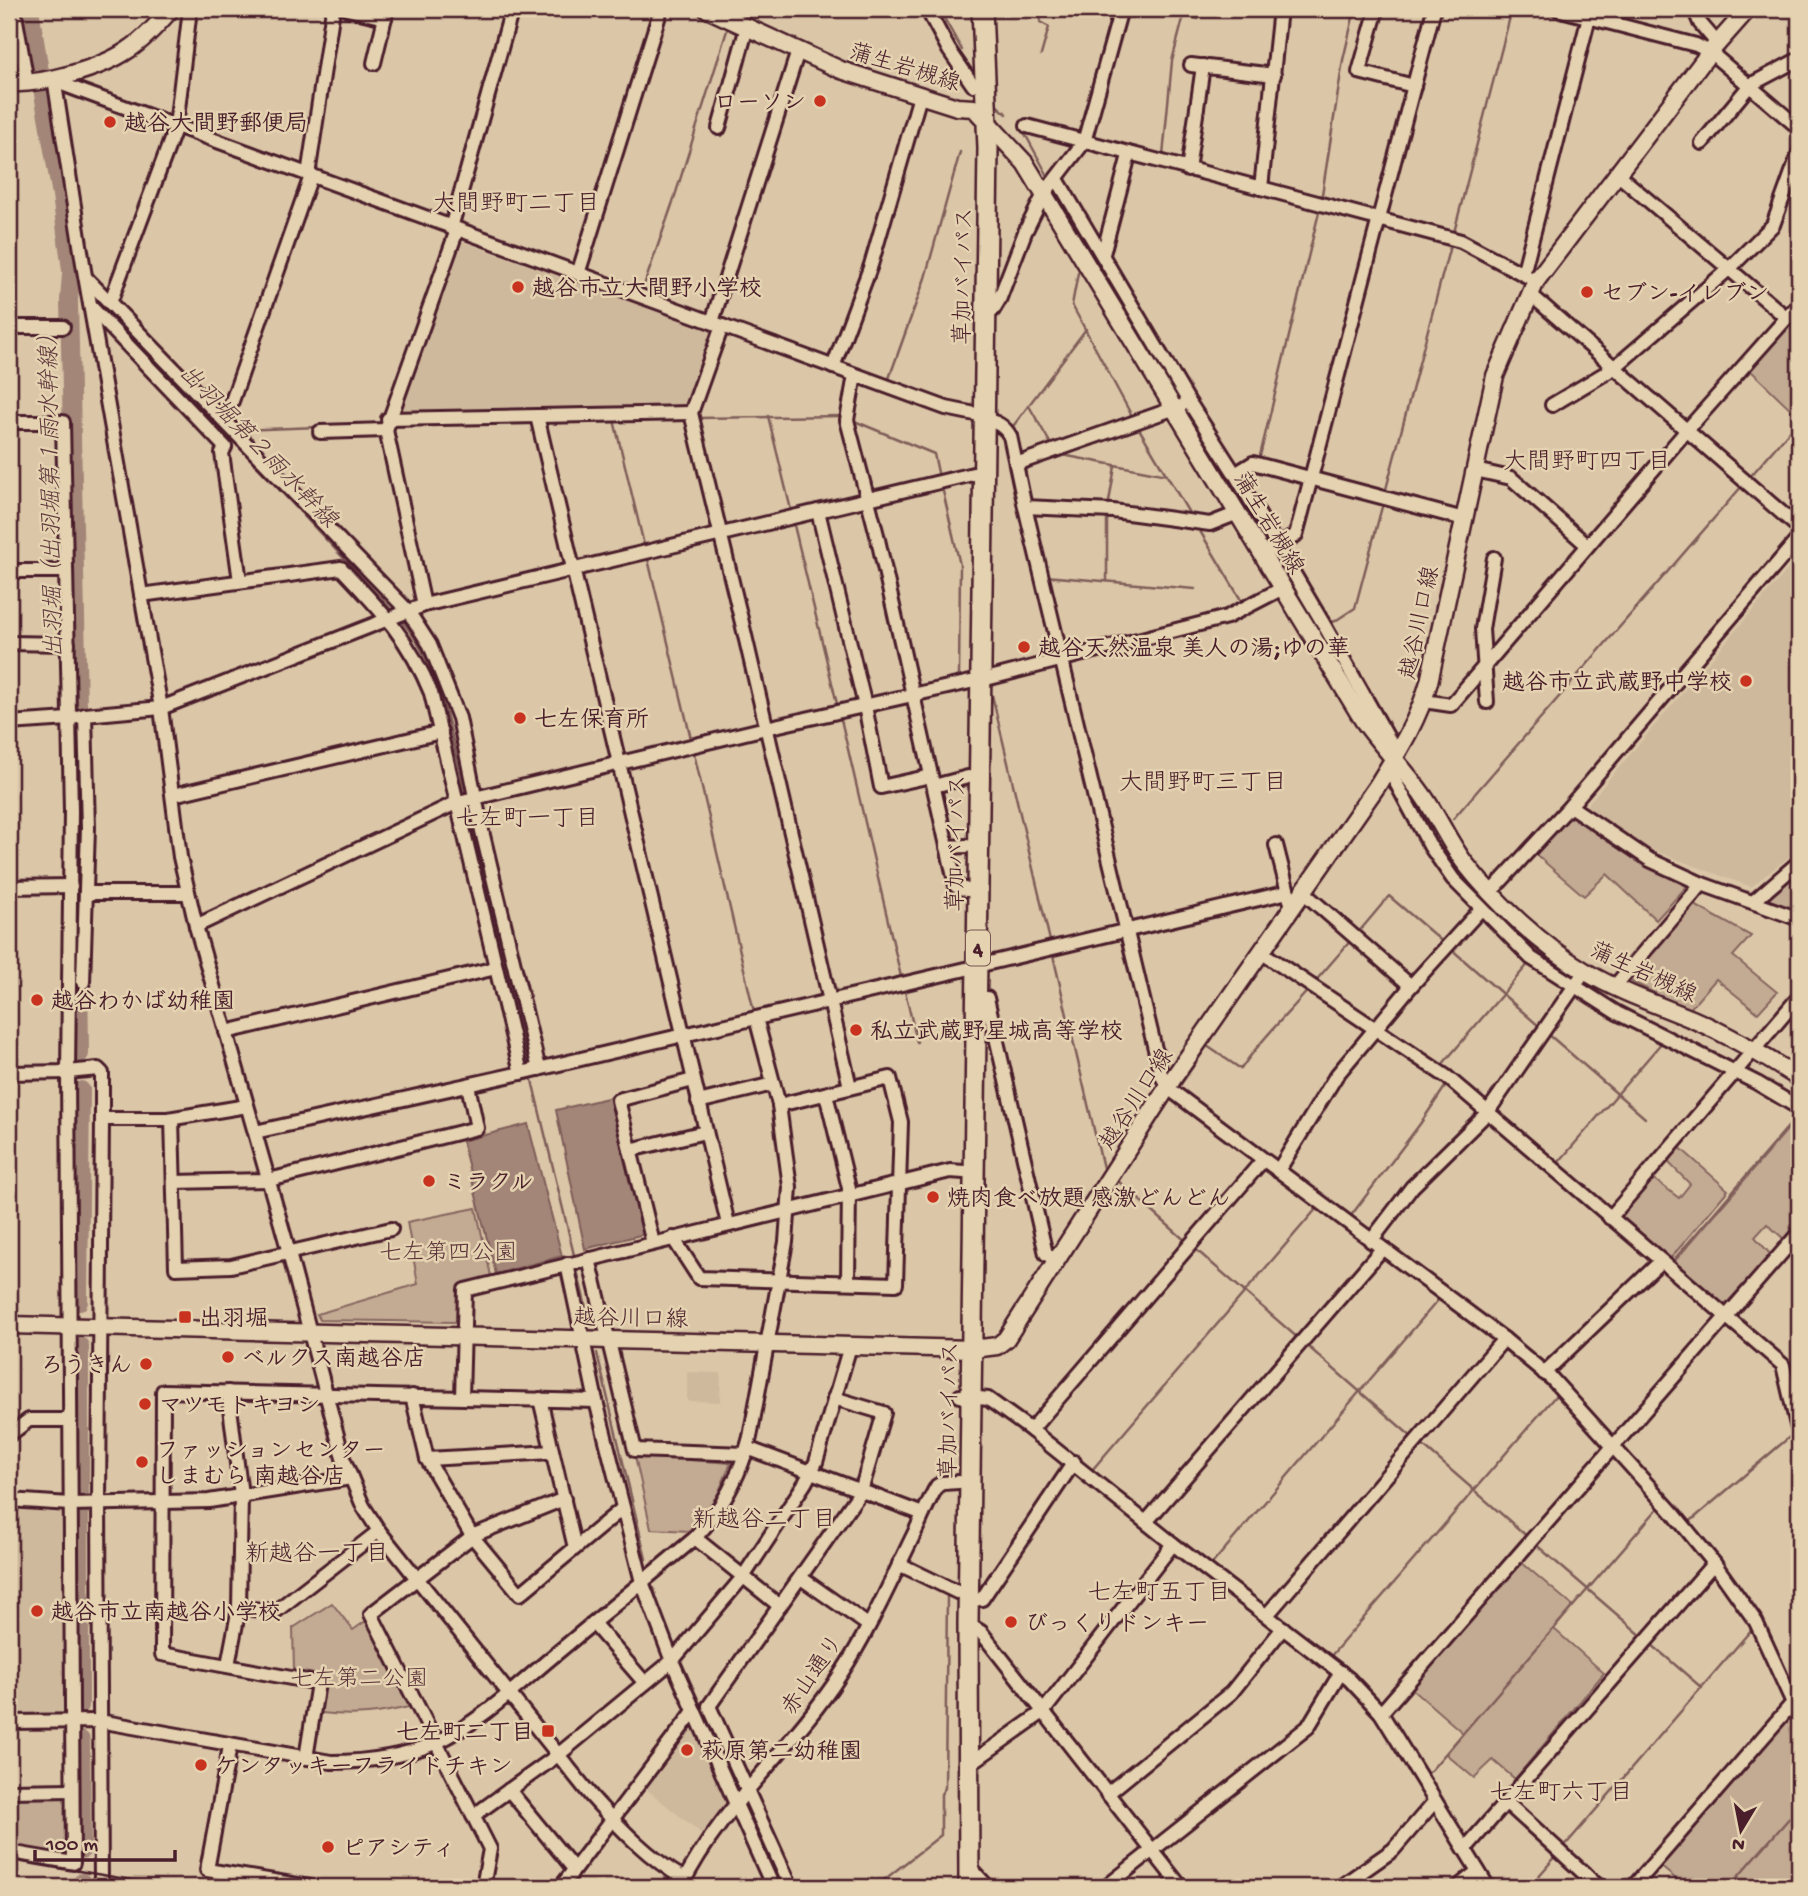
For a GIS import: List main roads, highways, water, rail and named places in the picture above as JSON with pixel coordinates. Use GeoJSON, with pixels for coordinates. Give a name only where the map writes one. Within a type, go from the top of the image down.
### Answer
{"type":"FeatureCollection","features":[{"type":"Feature","properties":{"kind":"highway","name":"草加バイパス"},"geometry":{"type":"LineString","coordinates":[[967,1348],[964,1171],[972,967],[980,417],[974,85],[969,9]]}},
{"type":"Feature","properties":{"kind":"highway","name":"草加バイパス"},"geometry":{"type":"LineString","coordinates":[[955,1887],[978,999],[972,967],[967,846],[968,777],[976,681],[973,474],[980,417],[987,310],[988,124],[982,9]]}},
{"type":"Feature","properties":{"kind":"highway","name":"草加バイパス"},"geometry":{"type":"LineString","coordinates":[[966,1396],[959,1482],[963,1596],[968,1624],[968,1879]]}},
{"type":"Feature","properties":{"kind":"main road"},"geometry":{"type":"LineString","coordinates":[[9,83],[87,70],[130,50],[171,9]]}},
{"type":"Feature","properties":{"kind":"main road","name":"蒲生岩槻線"},"geometry":{"type":"LineString","coordinates":[[707,9],[841,70],[957,107],[974,108],[1025,163],[1182,405],[1238,513],[1270,551],[1283,588],[1363,720],[1425,798],[1464,862],[1490,892],[1554,950],[1585,971],[1614,987],[1693,1019],[1799,1078]]}},
{"type":"Feature","properties":{"kind":"main road","name":"越谷川口線"},"geometry":{"type":"LineString","coordinates":[[9,1325],[850,1346],[997,1346],[1006,1339],[1168,1088],[1261,952],[1294,897],[1393,761],[1424,701],[1495,376],[1530,283],[1713,48],[1748,9]]}},
{"type":"Feature","properties":{"kind":"waterway","name":"出羽堀（出羽堀第１雨水幹線）"},"geometry":{"type":"LineString","coordinates":[[30,9],[40,71]]}},
{"type":"Feature","properties":{"kind":"waterway"},"geometry":{"type":"LineString","coordinates":[[1041,55],[1049,27],[1040,22],[1043,9]]}},
{"type":"Feature","properties":{"kind":"waterway"},"geometry":{"type":"LineString","coordinates":[[1163,156],[1172,61],[1184,15],[1198,19],[1201,9]]}},
{"type":"Feature","properties":{"kind":"waterway"},"geometry":{"type":"LineString","coordinates":[[1321,201],[1343,60],[1355,9]]}},
{"type":"Feature","properties":{"kind":"waterway"},"geometry":{"type":"LineString","coordinates":[[1453,236],[1512,9]]}},
{"type":"Feature","properties":{"kind":"waterway"},"geometry":{"type":"LineString","coordinates":[[940,11],[962,50]]}},
{"type":"Feature","properties":{"kind":"waterway"},"geometry":{"type":"LineString","coordinates":[[641,294],[729,24]]}},
{"type":"Feature","properties":{"kind":"waterway","name":"出羽堀（出羽堀第１雨水幹線）"},"geometry":{"type":"LineString","coordinates":[[43,94],[71,270]]}},
{"type":"Feature","properties":{"kind":"waterway"},"geometry":{"type":"LineString","coordinates":[[996,105],[1007,114]]}},
{"type":"Feature","properties":{"kind":"waterway"},"geometry":{"type":"LineString","coordinates":[[1024,132],[1048,176]]}},
{"type":"Feature","properties":{"kind":"waterway"},"geometry":{"type":"LineString","coordinates":[[887,384],[925,278],[960,152]]}},
{"type":"Feature","properties":{"kind":"waterway"},"geometry":{"type":"LineString","coordinates":[[1056,190],[1064,202]]}},
{"type":"Feature","properties":{"kind":"waterway"},"geometry":{"type":"LineString","coordinates":[[1259,460],[1320,208]]}},
{"type":"Feature","properties":{"kind":"waterway"},"geometry":{"type":"LineString","coordinates":[[1385,493],[1451,242]]}},
{"type":"Feature","properties":{"kind":"waterway"},"geometry":{"type":"LineString","coordinates":[[1099,262],[1179,399]]}},
{"type":"Feature","properties":{"kind":"waterway"},"geometry":{"type":"LineString","coordinates":[[1078,273],[1072,305],[1133,418]]}},
{"type":"Feature","properties":{"kind":"waterway","name":"出羽堀第２雨水幹線"},"geometry":{"type":"LineString","coordinates":[[71,274],[80,283]]}},
{"type":"Feature","properties":{"kind":"waterway","name":"出羽堀（出羽堀第１雨水幹線）"},"geometry":{"type":"LineString","coordinates":[[71,274],[69,300],[78,706]]}},
{"type":"Feature","properties":{"kind":"waterway","name":"出羽堀第２雨水幹線"},"geometry":{"type":"LineString","coordinates":[[100,303],[393,611]]}},
{"type":"Feature","properties":{"kind":"waterway"},"geometry":{"type":"LineString","coordinates":[[1011,429],[1086,329]]}},
{"type":"Feature","properties":{"kind":"waterway"},"geometry":{"type":"LineString","coordinates":[[1029,406],[1052,446]]}},
{"type":"Feature","properties":{"kind":"waterway"},"geometry":{"type":"LineString","coordinates":[[1187,413],[1265,543]]}},
{"type":"Feature","properties":{"kind":"waterway"},"geometry":{"type":"LineString","coordinates":[[768,416],[792,514]]}},
{"type":"Feature","properties":{"kind":"waterway"},"geometry":{"type":"LineString","coordinates":[[696,418],[843,416]]}},
{"type":"Feature","properties":{"kind":"waterway"},"geometry":{"type":"LineString","coordinates":[[614,420],[645,549]]}},
{"type":"Feature","properties":{"kind":"waterway"},"geometry":{"type":"LineString","coordinates":[[852,420],[934,454],[939,477]]}},
{"type":"Feature","properties":{"kind":"waterway"},"geometry":{"type":"LineString","coordinates":[[1749,478],[1799,420]]}},
{"type":"Feature","properties":{"kind":"waterway"},"geometry":{"type":"LineString","coordinates":[[542,422],[584,421]]}},
{"type":"Feature","properties":{"kind":"waterway"},"geometry":{"type":"LineString","coordinates":[[391,426],[535,422]]}},
{"type":"Feature","properties":{"kind":"waterway"},"geometry":{"type":"LineString","coordinates":[[238,430],[318,427]]}},
{"type":"Feature","properties":{"kind":"waterway"},"geometry":{"type":"LineString","coordinates":[[1138,427],[1192,518]]}},
{"type":"Feature","properties":{"kind":"waterway"},"geometry":{"type":"LineString","coordinates":[[1057,454],[1167,475]]}},
{"type":"Feature","properties":{"kind":"waterway"},"geometry":{"type":"LineString","coordinates":[[1108,508],[1115,466]]}},
{"type":"Feature","properties":{"kind":"waterway"},"geometry":{"type":"LineString","coordinates":[[1453,819],[1742,486]]}},
{"type":"Feature","properties":{"kind":"waterway"},"geometry":{"type":"LineString","coordinates":[[942,487],[960,565],[961,680]]}},
{"type":"Feature","properties":{"kind":"waterway"},"geometry":{"type":"LineString","coordinates":[[1329,625],[1355,608],[1383,503]]}},
{"type":"Feature","properties":{"kind":"waterway"},"geometry":{"type":"LineString","coordinates":[[1107,515],[1107,581]]}},
{"type":"Feature","properties":{"kind":"waterway"},"geometry":{"type":"LineString","coordinates":[[793,521],[838,708]]}},
{"type":"Feature","properties":{"kind":"waterway"},"geometry":{"type":"LineString","coordinates":[[1197,526],[1244,605]]}},
{"type":"Feature","properties":{"kind":"waterway"},"geometry":{"type":"LineString","coordinates":[[647,555],[692,743]]}},
{"type":"Feature","properties":{"kind":"waterway"},"geometry":{"type":"LineString","coordinates":[[1274,557],[1313,622]]}},
{"type":"Feature","properties":{"kind":"waterway"},"geometry":{"type":"LineString","coordinates":[[1045,576],[1195,589]]}},
{"type":"Feature","properties":{"kind":"waterway","name":"出羽堀第２雨水幹線"},"geometry":{"type":"LineString","coordinates":[[400,619],[426,657],[435,679],[450,726],[465,796]]}},
{"type":"Feature","properties":{"kind":"waterway"},"geometry":{"type":"LineString","coordinates":[[989,694],[992,695],[1051,945]]}},
{"type":"Feature","properties":{"kind":"waterway"},"geometry":{"type":"LineString","coordinates":[[840,715],[902,981]]}},
{"type":"Feature","properties":{"kind":"waterway","name":"出羽堀（出羽堀第１雨水幹線）"},"geometry":{"type":"LineString","coordinates":[[78,725],[80,911]]}},
{"type":"Feature","properties":{"kind":"waterway"},"geometry":{"type":"LineString","coordinates":[[693,749],[754,1012]]}},
{"type":"Feature","properties":{"kind":"waterway"},"geometry":{"type":"LineString","coordinates":[[1409,789],[1453,861],[1487,900]]}},
{"type":"Feature","properties":{"kind":"waterway","name":"出羽堀第２雨水幹線"},"geometry":{"type":"LineString","coordinates":[[467,805],[528,1062]]}},
{"type":"Feature","properties":{"kind":"waterway"},"geometry":{"type":"LineString","coordinates":[[1357,934],[1389,896],[1445,944]]}},
{"type":"Feature","properties":{"kind":"waterway"},"geometry":{"type":"LineString","coordinates":[[1511,925],[1538,952],[1573,977]]}},
{"type":"Feature","properties":{"kind":"waterway"},"geometry":{"type":"LineString","coordinates":[[1313,984],[1352,939]]}},
{"type":"Feature","properties":{"kind":"waterway"},"geometry":{"type":"LineString","coordinates":[[1450,948],[1540,1027]]}},
{"type":"Feature","properties":{"kind":"waterway"},"geometry":{"type":"LineString","coordinates":[[1052,951],[1103,1168],[1106,1171]]}},
{"type":"Feature","properties":{"kind":"waterway"},"geometry":{"type":"LineString","coordinates":[[1441,1066],[1530,962]]}},
{"type":"Feature","properties":{"kind":"waterway","name":"出羽堀（出羽堀第１雨水幹線）"},"geometry":{"type":"LineString","coordinates":[[79,963],[80,1054]]}},
{"type":"Feature","properties":{"kind":"waterway"},"geometry":{"type":"LineString","coordinates":[[904,987],[917,1042]]}},
{"type":"Feature","properties":{"kind":"waterway"},"geometry":{"type":"LineString","coordinates":[[1177,1090],[1207,1046],[1241,1069],[1309,989]]}},
{"type":"Feature","properties":{"kind":"waterway"},"geometry":{"type":"LineString","coordinates":[[1595,992],[1729,1060]]}},
{"type":"Feature","properties":{"kind":"waterway"},"geometry":{"type":"LineString","coordinates":[[1547,1033],[1645,1118]]}},
{"type":"Feature","properties":{"kind":"waterway"},"geometry":{"type":"LineString","coordinates":[[1558,1163],[1663,1041]]}},
{"type":"Feature","properties":{"kind":"waterway"},"geometry":{"type":"LineString","coordinates":[[1749,1070],[1799,1100]]}},
{"type":"Feature","properties":{"kind":"waterway","name":"出羽堀第２雨水幹線"},"geometry":{"type":"LineString","coordinates":[[531,1076],[574,1255]]}},
{"type":"Feature","properties":{"kind":"waterway"},"geometry":{"type":"LineString","coordinates":[[1350,1217],[1447,1084]]}},
{"type":"Feature","properties":{"kind":"waterway","name":"出羽堀（出羽堀第１雨水幹線）"},"geometry":{"type":"LineString","coordinates":[[79,1302],[81,1090]]}},
{"type":"Feature","properties":{"kind":"waterway"},"geometry":{"type":"LineString","coordinates":[[1671,1263],[1799,1114]]}},
{"type":"Feature","properties":{"kind":"waterway"},"geometry":{"type":"LineString","coordinates":[[1117,1180],[1188,1243]]}},
{"type":"Feature","properties":{"kind":"waterway"},"geometry":{"type":"LineString","coordinates":[[1092,1470],[1317,1208]]}},
{"type":"Feature","properties":{"kind":"waterway"},"geometry":{"type":"LineString","coordinates":[[1193,1247],[1299,1339]]}},
{"type":"Feature","properties":{"kind":"waterway","name":"出羽堀第２雨水幹線"},"geometry":{"type":"LineString","coordinates":[[576,1266],[590,1324]]}},
{"type":"Feature","properties":{"kind":"waterway"},"geometry":{"type":"LineString","coordinates":[[1212,1564],[1439,1299]]}},
{"type":"Feature","properties":{"kind":"waterway"},"geometry":{"type":"LineString","coordinates":[[1304,1343],[1413,1438]]}},
{"type":"Feature","properties":{"kind":"waterway","name":"出羽堀（出羽堀第１雨水幹線）"},"geometry":{"type":"LineString","coordinates":[[80,1346],[80,1496]]}},
{"type":"Feature","properties":{"kind":"waterway","name":"出羽堀第２雨水幹線"},"geometry":{"type":"LineString","coordinates":[[597,1353],[646,1559]]}},
{"type":"Feature","properties":{"kind":"waterway"},"geometry":{"type":"LineString","coordinates":[[1330,1657],[1557,1394]]}},
{"type":"Feature","properties":{"kind":"waterway"},"geometry":{"type":"LineString","coordinates":[[1686,1525],[1793,1434]]}},
{"type":"Feature","properties":{"kind":"waterway"},"geometry":{"type":"LineString","coordinates":[[1421,1444],[1529,1538]]}},
{"type":"Feature","properties":{"kind":"waterway"},"geometry":{"type":"LineString","coordinates":[[1426,1776],[1659,1507]]}},
{"type":"Feature","properties":{"kind":"waterway","name":"出羽堀（出羽堀第１雨水幹線）"},"geometry":{"type":"LineString","coordinates":[[80,1508],[80,1706]]}},
{"type":"Feature","properties":{"kind":"waterway"},"geometry":{"type":"LineString","coordinates":[[1534,1543],[1643,1637]]}},
{"type":"Feature","properties":{"kind":"waterway","name":"出羽堀第２雨水幹線"},"geometry":{"type":"LineString","coordinates":[[654,1588],[659,1609],[673,1643]]}},
{"type":"Feature","properties":{"kind":"waterway"},"geometry":{"type":"LineString","coordinates":[[875,1887],[941,1835],[941,1794],[945,1788],[947,1596]]}},
{"type":"Feature","properties":{"kind":"waterway"},"geometry":{"type":"LineString","coordinates":[[1562,1849],[1752,1629]]}},
{"type":"Feature","properties":{"kind":"waterway"},"geometry":{"type":"LineString","coordinates":[[1651,1644],[1702,1688]]}},
{"type":"Feature","properties":{"kind":"waterway","name":"出羽堀第２雨水幹線"},"geometry":{"type":"LineString","coordinates":[[681,1661],[736,1785]]}},
{"type":"Feature","properties":{"kind":"waterway","name":"出羽堀（出羽堀第１雨水幹線）"},"geometry":{"type":"LineString","coordinates":[[81,1740],[82,1850]]}},
{"type":"Feature","properties":{"kind":"waterway","name":"出羽堀第２雨水幹線"},"geometry":{"type":"LineString","coordinates":[[746,1807],[782,1887]]}},
{"type":"Feature","properties":{"kind":"waterway"},"geometry":{"type":"LineString","coordinates":[[1729,1887],[1799,1807]]}},
{"type":"Feature","properties":{"kind":"waterway"},"geometry":{"type":"LineString","coordinates":[[1529,1887],[1558,1854]]}},
{"type":"Feature","properties":{"kind":"waterway","name":"出羽堀（出羽堀第１雨水幹線）"},"geometry":{"type":"LineString","coordinates":[[82,1882],[82,1887]]}},
{"type":"Feature","properties":{"kind":"railway"},"geometry":{"type":"LineString","coordinates":[[9,1859],[172,1887]]}},
{"type":"Feature","properties":{"kind":"place","name":"ローソン"},"geometry":{"type":"Point","coordinates":[820,101]}},
{"type":"Feature","properties":{"kind":"place","name":"越谷大間野郵便局"},"geometry":{"type":"Point","coordinates":[110,122]}},
{"type":"Feature","properties":{"kind":"place","name":"越谷市立大間野小学校"},"geometry":{"type":"Point","coordinates":[518,287]}},
{"type":"Feature","properties":{"kind":"place","name":"セブン-イレブン"},"geometry":{"type":"Point","coordinates":[1587,292]}},
{"type":"Feature","properties":{"kind":"place","name":"越谷天然温泉 美人の湯;ゆの華"},"geometry":{"type":"Point","coordinates":[1024,647]}},
{"type":"Feature","properties":{"kind":"place","name":"越谷市立武蔵野中学校"},"geometry":{"type":"Point","coordinates":[1746,681]}},
{"type":"Feature","properties":{"kind":"place","name":"七左保育所"},"geometry":{"type":"Point","coordinates":[520,718]}},
{"type":"Feature","properties":{"kind":"place","name":"越谷わかば幼稚園"},"geometry":{"type":"Point","coordinates":[37,1000]}},
{"type":"Feature","properties":{"kind":"place","name":"私立武蔵野星城高等学校"},"geometry":{"type":"Point","coordinates":[856,1030]}},
{"type":"Feature","properties":{"kind":"place","name":"ミラクル"},"geometry":{"type":"Point","coordinates":[429,1181]}},
{"type":"Feature","properties":{"kind":"place","name":"焼肉食べ放題 感激どんどん"},"geometry":{"type":"Point","coordinates":[933,1197]}},
{"type":"Feature","properties":{"kind":"place","name":"出羽堀"},"geometry":{"type":"Point","coordinates":[185,1317]}},
{"type":"Feature","properties":{"kind":"place","name":"ベルクス南越谷店"},"geometry":{"type":"Point","coordinates":[228,1357]}},
{"type":"Feature","properties":{"kind":"place","name":"ろうきん"},"geometry":{"type":"Point","coordinates":[146,1364]}},
{"type":"Feature","properties":{"kind":"place","name":"マツモトキヨシ"},"geometry":{"type":"Point","coordinates":[145,1404]}},
{"type":"Feature","properties":{"kind":"place","name":"ファッションセンター しまむら 南越谷店"},"geometry":{"type":"Point","coordinates":[142,1462]}},
{"type":"Feature","properties":{"kind":"place","name":"越谷市立南越谷小学校"},"geometry":{"type":"Point","coordinates":[37,1611]}},
{"type":"Feature","properties":{"kind":"place","name":"びっくりドンキー"},"geometry":{"type":"Point","coordinates":[1011,1622]}},
{"type":"Feature","properties":{"kind":"place","name":"七左町二丁目"},"geometry":{"type":"Point","coordinates":[548,1731]}},
{"type":"Feature","properties":{"kind":"place","name":"萩原第二幼稚園"},"geometry":{"type":"Point","coordinates":[687,1750]}},
{"type":"Feature","properties":{"kind":"place","name":"ケンタッキーフライドチキン"},"geometry":{"type":"Point","coordinates":[201,1765]}},
{"type":"Feature","properties":{"kind":"place","name":"ピアシティ"},"geometry":{"type":"Point","coordinates":[328,1847]}},
{"type":"Feature","properties":{"kind":"district","name":"大間野町二丁目"},"geometry":{"type":"Point","coordinates":[516,202]}},
{"type":"Feature","properties":{"kind":"district","name":"大間野町四丁目"},"geometry":{"type":"Point","coordinates":[1587,460]}},
{"type":"Feature","properties":{"kind":"district","name":"大間野町三丁目"},"geometry":{"type":"Point","coordinates":[1203,781]}},
{"type":"Feature","properties":{"kind":"district","name":"七左町一丁目"},"geometry":{"type":"Point","coordinates":[527,817]}},
{"type":"Feature","properties":{"kind":"district","name":"新越谷二丁目"},"geometry":{"type":"Point","coordinates":[764,1518]}},
{"type":"Feature","properties":{"kind":"district","name":"新越谷一丁目"},"geometry":{"type":"Point","coordinates":[317,1552]}},
{"type":"Feature","properties":{"kind":"district","name":"七左町五丁目"},"geometry":{"type":"Point","coordinates":[1159,1591]}},
{"type":"Feature","properties":{"kind":"district","name":"七左町六丁目"},"geometry":{"type":"Point","coordinates":[1561,1791]}},
{"type":"Feature","properties":{"kind":"park label","name":"七左第四公園"},"geometry":{"type":"Point","coordinates":[448,1251]}},
{"type":"Feature","properties":{"kind":"park label","name":"七左第二公園"},"geometry":{"type":"Point","coordinates":[359,1677]}}]}
